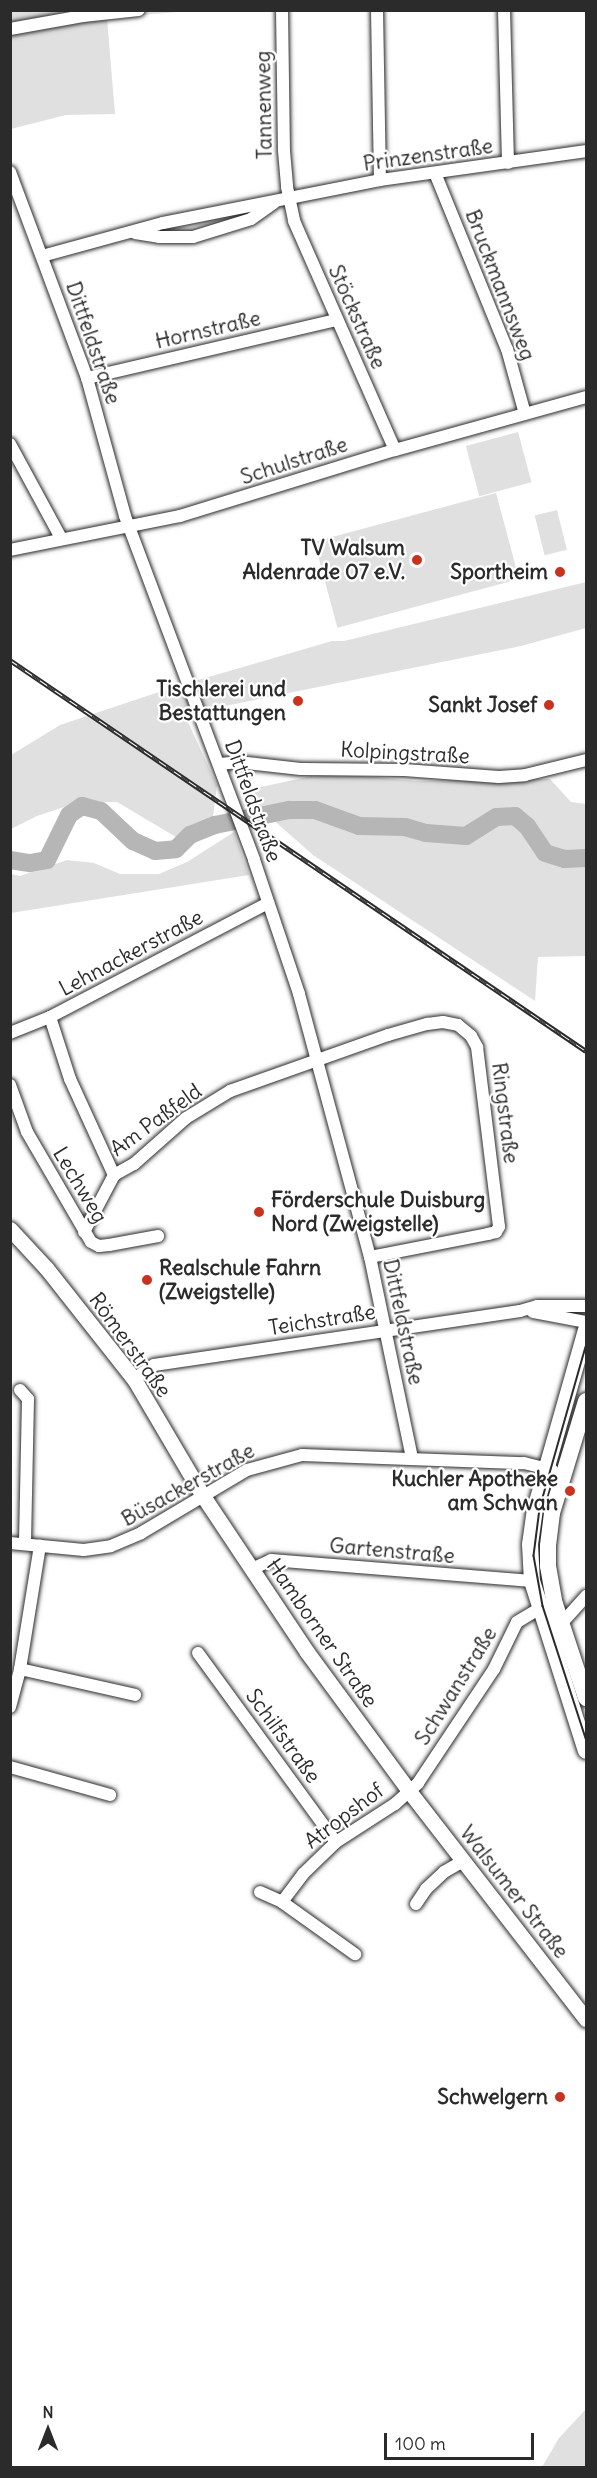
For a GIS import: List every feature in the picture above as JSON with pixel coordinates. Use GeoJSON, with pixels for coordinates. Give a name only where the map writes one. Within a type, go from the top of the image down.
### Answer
{"type":"FeatureCollection","features":[{"type":"Feature","properties":{"kind":"main road"},"geometry":{"type":"LineString","coordinates":[[586,1330],[546,1468],[532,1526],[532,1581],[540,1608],[553,1626],[586,1698]]}},
{"type":"Feature","properties":{"kind":"main road"},"geometry":{"type":"LineString","coordinates":[[586,1401],[552,1513],[548,1546],[553,1626],[581,1716],[586,1751]]}},
{"type":"Feature","properties":{"kind":"street"},"geometry":{"type":"LineString","coordinates":[[10,28],[139,10]]}},
{"type":"Feature","properties":{"kind":"street","name":"Tannenweg"},"geometry":{"type":"LineString","coordinates":[[282,10],[284,151],[290,198]]}},
{"type":"Feature","properties":{"kind":"street"},"geometry":{"type":"LineString","coordinates":[[377,10],[380,180]]}},
{"type":"Feature","properties":{"kind":"street"},"geometry":{"type":"LineString","coordinates":[[504,10],[508,163]]}},
{"type":"Feature","properties":{"kind":"street","name":"Prinzenstraße"},"geometry":{"type":"LineString","coordinates":[[42,256],[163,223],[380,180],[586,151]]}},
{"type":"Feature","properties":{"kind":"street","name":"Dittfeldstraße"},"geometry":{"type":"LineString","coordinates":[[10,172],[87,378],[129,525],[234,803],[299,994],[370,1257],[412,1458]]}},
{"type":"Feature","properties":{"kind":"street","name":"Bruckmannsweg"},"geometry":{"type":"LineString","coordinates":[[435,173],[507,349],[525,414]]}},
{"type":"Feature","properties":{"kind":"street","name":"Stöckstraße"},"geometry":{"type":"LineString","coordinates":[[290,198],[294,221],[395,450]]}},
{"type":"Feature","properties":{"kind":"street","name":"Prinzenstraße"},"geometry":{"type":"LineString","coordinates":[[130,232],[159,237],[193,237],[251,219],[275,202]]}},
{"type":"Feature","properties":{"kind":"street","name":"Hornstraße"},"geometry":{"type":"LineString","coordinates":[[87,378],[337,320]]}},
{"type":"Feature","properties":{"kind":"street","name":"Schulstraße"},"geometry":{"type":"LineString","coordinates":[[10,550],[209,508],[395,450],[586,397]]}},
{"type":"Feature","properties":{"kind":"street"},"geometry":{"type":"LineString","coordinates":[[10,444],[61,538]]}},
{"type":"Feature","properties":{"kind":"street","name":"Kolpingstraße"},"geometry":{"type":"LineString","coordinates":[[220,765],[238,762],[301,769],[404,770],[499,777],[525,775],[586,760]]}},
{"type":"Feature","properties":{"kind":"street","name":"Lehnackerstraße"},"geometry":{"type":"LineString","coordinates":[[10,1033],[50,1017],[268,903]]}},
{"type":"Feature","properties":{"kind":"street"},"geometry":{"type":"LineString","coordinates":[[50,1017],[70,1079],[114,1174]]}},
{"type":"Feature","properties":{"kind":"street","name":"Ringstraße"},"geometry":{"type":"LineString","coordinates":[[316,1061],[328,1054],[388,1035],[443,1022],[458,1025],[471,1036],[477,1047],[499,1227],[495,1232],[488,1234],[370,1257]]}},
{"type":"Feature","properties":{"kind":"street","name":"Am Paßfeld"},"geometry":{"type":"LineString","coordinates":[[84,1232],[114,1174],[134,1164],[186,1118],[230,1091],[266,1076],[316,1061]]}},
{"type":"Feature","properties":{"kind":"street","name":"Lechweg"},"geometry":{"type":"LineString","coordinates":[[10,1085],[27,1132],[84,1232],[99,1246],[158,1236]]}},
{"type":"Feature","properties":{"kind":"street","name":"Römerstraße"},"geometry":{"type":"LineString","coordinates":[[10,1228],[47,1269],[134,1379],[203,1496]]}},
{"type":"Feature","properties":{"kind":"street","name":"Teichstraße"},"geometry":{"type":"LineString","coordinates":[[134,1379],[154,1365],[520,1311],[537,1306],[586,1306]]}},
{"type":"Feature","properties":{"kind":"street","name":"Teichstraße"},"geometry":{"type":"LineString","coordinates":[[520,1311],[586,1322]]}},
{"type":"Feature","properties":{"kind":"street"},"geometry":{"type":"LineString","coordinates":[[20,1390],[28,1399],[25,1544]]}},
{"type":"Feature","properties":{"kind":"street","name":"Büsackerstraße"},"geometry":{"type":"LineString","coordinates":[[10,1544],[84,1550],[111,1546],[141,1533],[247,1470],[302,1455],[524,1463],[564,1473]]}},
{"type":"Feature","properties":{"kind":"street","name":"Hamborner Straße"},"geometry":{"type":"LineString","coordinates":[[203,1496],[307,1652],[409,1791]]}},
{"type":"Feature","properties":{"kind":"street"},"geometry":{"type":"LineString","coordinates":[[10,1707],[20,1669],[40,1546]]}},
{"type":"Feature","properties":{"kind":"street","name":"Gartenstraße"},"geometry":{"type":"LineString","coordinates":[[252,1569],[271,1560],[532,1581]]}},
{"type":"Feature","properties":{"kind":"street"},"geometry":{"type":"LineString","coordinates":[[553,1626],[586,1596]]}},
{"type":"Feature","properties":{"kind":"street","name":"Schwanstraße"},"geometry":{"type":"LineString","coordinates":[[409,1791],[418,1783],[494,1669],[517,1622],[540,1608]]}},
{"type":"Feature","properties":{"kind":"street","name":"Schilfstraße"},"geometry":{"type":"LineString","coordinates":[[198,1653],[336,1842]]}},
{"type":"Feature","properties":{"kind":"street"},"geometry":{"type":"LineString","coordinates":[[20,1669],[135,1695]]}},
{"type":"Feature","properties":{"kind":"street"},"geometry":{"type":"LineString","coordinates":[[10,1767],[110,1795]]}},
{"type":"Feature","properties":{"kind":"street","name":"Atropshof"},"geometry":{"type":"LineString","coordinates":[[282,1902],[303,1874],[336,1842],[395,1804],[409,1791]]}},
{"type":"Feature","properties":{"kind":"street","name":"Walsumer Straße"},"geometry":{"type":"LineString","coordinates":[[409,1791],[586,2019]]}},
{"type":"Feature","properties":{"kind":"street"},"geometry":{"type":"LineString","coordinates":[[416,1904],[426,1889],[444,1872],[463,1862]]}},
{"type":"Feature","properties":{"kind":"street"},"geometry":{"type":"LineString","coordinates":[[260,1892],[282,1902],[355,1954]]}},
{"type":"Feature","properties":{"kind":"shaded area"},"geometry":{"type":"Polygon","coordinates":[[[10,11],[189,11],[107,18],[115,114],[66,115],[11,129],[10,11]]]}},
{"type":"Feature","properties":{"kind":"shaded area"},"geometry":{"type":"Polygon","coordinates":[[[518,432],[531,482],[479,496],[466,446],[518,432]]]}},
{"type":"Feature","properties":{"kind":"shaded area","name":"TV Walsum Aldenrade 07 e.V."},"geometry":{"type":"Polygon","coordinates":[[[496,493],[519,579],[337,628],[314,542],[496,493]]]}},
{"type":"Feature","properties":{"kind":"shaded area"},"geometry":{"type":"Polygon","coordinates":[[[557,510],[567,550],[545,555],[535,516],[557,510]]]}},
{"type":"Feature","properties":{"kind":"shaded area"},"geometry":{"type":"Polygon","coordinates":[[[586,582],[586,628],[521,646],[220,707],[186,718],[217,785],[213,817],[176,837],[117,802],[79,802],[37,816],[11,829],[11,755],[60,725],[174,687],[332,641],[344,641],[586,582]]]}},
{"type":"Feature","properties":{"kind":"shaded area"},"geometry":{"type":"Polygon","coordinates":[[[326,773],[416,781],[550,779],[571,802],[586,804],[586,956],[538,957],[535,1001],[313,855],[253,802],[247,790],[326,773]]]}},
{"type":"Feature","properties":{"kind":"shaded area"},"geometry":{"type":"Polygon","coordinates":[[[234,832],[249,875],[11,913],[11,874],[20,876],[67,860],[94,863],[120,874],[159,874],[187,862],[234,832]]]}},
{"type":"Feature","properties":{"kind":"shaded area"},"geometry":{"type":"Polygon","coordinates":[[[586,2409],[586,2467],[542,2467],[559,2438],[586,2409]]]}},
{"type":"Feature","properties":{"kind":"waterway"},"geometry":{"type":"LineString","coordinates":[[10,860],[30,863],[47,860],[69,815],[82,806],[101,811],[133,841],[155,851],[176,849],[190,835],[215,825],[289,810],[315,810],[359,826],[405,827],[426,833],[466,836],[497,817],[515,816],[527,826],[545,853],[565,859],[586,858]]}},
{"type":"Feature","properties":{"kind":"tram line"},"geometry":{"type":"LineString","coordinates":[[586,1347],[540,1509],[534,1556],[543,1606],[586,1738]]}},
{"type":"Feature","properties":{"kind":"railway"},"geometry":{"type":"LineString","coordinates":[[10,660],[586,1051]]}},
{"type":"Feature","properties":{"kind":"place","name":"TV Walsum Aldenrade 07 e.V."},"geometry":{"type":"Point","coordinates":[417,560]}},
{"type":"Feature","properties":{"kind":"place","name":"Sportheim"},"geometry":{"type":"Point","coordinates":[560,572]}},
{"type":"Feature","properties":{"kind":"place","name":"Tischlerei und Bestattungen"},"geometry":{"type":"Point","coordinates":[298,701]}},
{"type":"Feature","properties":{"kind":"place","name":"Sankt Josef"},"geometry":{"type":"Point","coordinates":[549,705]}},
{"type":"Feature","properties":{"kind":"place","name":"Förderschule Duisburg Nord (Zweigstelle)"},"geometry":{"type":"Point","coordinates":[259,1212]}},
{"type":"Feature","properties":{"kind":"place","name":"Realschule Fahrn (Zweigstelle)"},"geometry":{"type":"Point","coordinates":[147,1280]}},
{"type":"Feature","properties":{"kind":"place","name":"Kuchler Apotheke am Schwan"},"geometry":{"type":"Point","coordinates":[570,1491]}},
{"type":"Feature","properties":{"kind":"place","name":"Schwelgern"},"geometry":{"type":"Point","coordinates":[560,2097]}}]}
